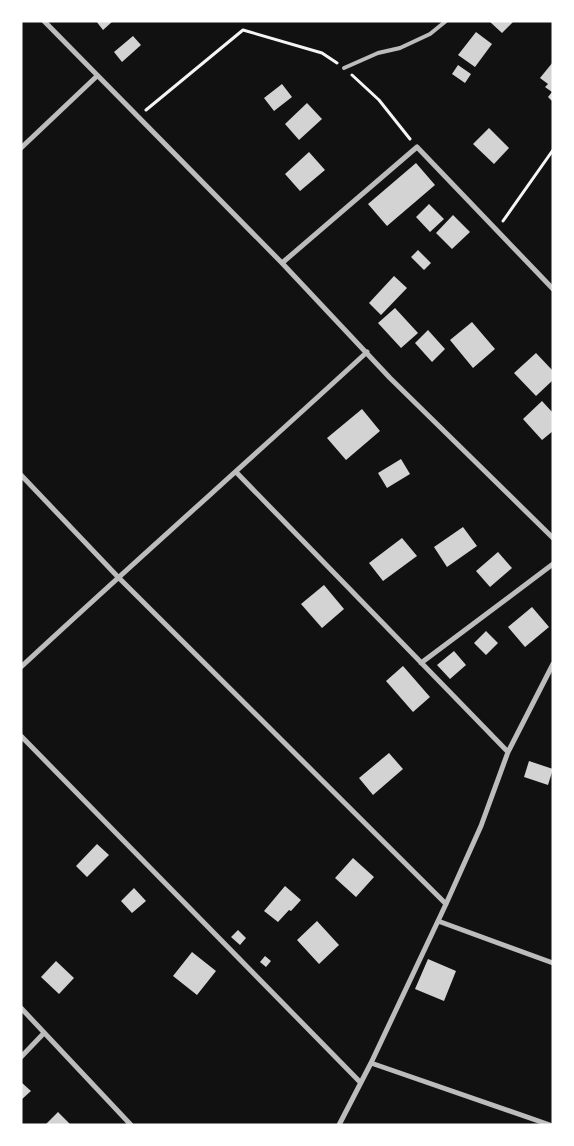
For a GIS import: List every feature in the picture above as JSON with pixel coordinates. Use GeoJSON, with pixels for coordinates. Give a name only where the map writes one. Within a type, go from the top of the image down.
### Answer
{"type":"FeatureCollection","features":[{"type":"Feature","properties":{"kind":"street"},"geometry":{"type":"LineString","coordinates":[[44,21],[282,263],[390,378],[553,538]]}},
{"type":"Feature","properties":{"kind":"street"},"geometry":{"type":"LineString","coordinates":[[21,148],[97,76]]}},
{"type":"Feature","properties":{"kind":"street"},"geometry":{"type":"LineString","coordinates":[[282,263],[417,147],[553,289]]}},
{"type":"Feature","properties":{"kind":"street"},"geometry":{"type":"LineString","coordinates":[[21,667],[367,352]]}},
{"type":"Feature","properties":{"kind":"street"},"geometry":{"type":"LineString","coordinates":[[236,472],[508,752]]}},
{"type":"Feature","properties":{"kind":"street"},"geometry":{"type":"LineString","coordinates":[[21,475],[118,577],[446,904]]}},
{"type":"Feature","properties":{"kind":"street"},"geometry":{"type":"LineString","coordinates":[[421,663],[553,564]]}},
{"type":"Feature","properties":{"kind":"street"},"geometry":{"type":"LineString","coordinates":[[339,1125],[371,1063],[446,904],[481,826],[508,752],[550,674],[553,664]]}},
{"type":"Feature","properties":{"kind":"street"},"geometry":{"type":"LineString","coordinates":[[21,736],[360,1082]]}},
{"type":"Feature","properties":{"kind":"street"},"geometry":{"type":"LineString","coordinates":[[438,920],[553,963]]}},
{"type":"Feature","properties":{"kind":"street"},"geometry":{"type":"LineString","coordinates":[[21,1008],[131,1125]]}},
{"type":"Feature","properties":{"kind":"street"},"geometry":{"type":"LineString","coordinates":[[21,1057],[44,1033]]}},
{"type":"Feature","properties":{"kind":"street"},"geometry":{"type":"LineString","coordinates":[[371,1063],[550,1125]]}},
{"type":"Feature","properties":{"kind":"lane"},"geometry":{"type":"LineString","coordinates":[[344,68],[378,53],[400,48],[430,34],[446,21]]}},
{"type":"Feature","properties":{"kind":"path"},"geometry":{"type":"LineString","coordinates":[[137,117],[243,30]]}},
{"type":"Feature","properties":{"kind":"path"},"geometry":{"type":"LineString","coordinates":[[497,230],[553,150]]}},
{"type":"Feature","properties":{"kind":"building"},"geometry":{"type":"Polygon","coordinates":[[[96,21],[113,21],[103,30],[96,21]]]}},
{"type":"Feature","properties":{"kind":"building"},"geometry":{"type":"Polygon","coordinates":[[[489,21],[512,21],[513,22],[502,33],[489,21]]]}},
{"type":"Feature","properties":{"kind":"building"},"geometry":{"type":"Polygon","coordinates":[[[476,32],[492,44],[475,67],[458,55],[476,32]]]}},
{"type":"Feature","properties":{"kind":"building"},"geometry":{"type":"Polygon","coordinates":[[[133,36],[141,45],[122,62],[114,52],[133,36]]]}},
{"type":"Feature","properties":{"kind":"building"},"geometry":{"type":"Polygon","coordinates":[[[553,62],[553,102],[548,97],[552,92],[545,87],[548,84],[540,78],[553,62]]]}},
{"type":"Feature","properties":{"kind":"building"},"geometry":{"type":"Polygon","coordinates":[[[458,65],[471,74],[465,83],[452,74],[458,65]]]}},
{"type":"Feature","properties":{"kind":"building"},"geometry":{"type":"Polygon","coordinates":[[[282,84],[292,97],[274,111],[264,98],[282,84]]]}},
{"type":"Feature","properties":{"kind":"building"},"geometry":{"type":"Polygon","coordinates":[[[307,103],[322,119],[299,140],[285,124],[307,103]]]}},
{"type":"Feature","properties":{"kind":"building"},"geometry":{"type":"Polygon","coordinates":[[[489,128],[509,148],[494,164],[473,144],[489,128]]]}},
{"type":"Feature","properties":{"kind":"building"},"geometry":{"type":"Polygon","coordinates":[[[309,152],[325,170],[300,191],[285,174],[309,152]]]}},
{"type":"Feature","properties":{"kind":"building"},"geometry":{"type":"Polygon","coordinates":[[[416,163],[435,185],[387,226],[368,204],[416,163]]]}},
{"type":"Feature","properties":{"kind":"building"},"geometry":{"type":"Polygon","coordinates":[[[429,204],[444,219],[430,232],[416,217],[429,204]]]}},
{"type":"Feature","properties":{"kind":"building"},"geometry":{"type":"Polygon","coordinates":[[[453,215],[470,232],[452,249],[436,233],[453,215]]]}},
{"type":"Feature","properties":{"kind":"building"},"geometry":{"type":"Polygon","coordinates":[[[418,250],[431,263],[424,270],[411,257],[418,250]]]}},
{"type":"Feature","properties":{"kind":"building"},"geometry":{"type":"Polygon","coordinates":[[[394,276],[407,288],[381,315],[369,303],[394,276]]]}},
{"type":"Feature","properties":{"kind":"building"},"geometry":{"type":"Polygon","coordinates":[[[395,308],[418,333],[401,348],[378,323],[395,308]]]}},
{"type":"Feature","properties":{"kind":"building"},"geometry":{"type":"Polygon","coordinates":[[[472,322],[495,349],[473,368],[450,340],[472,322]]]}},
{"type":"Feature","properties":{"kind":"building"},"geometry":{"type":"Polygon","coordinates":[[[428,330],[445,349],[432,362],[415,343],[428,330]]]}},
{"type":"Feature","properties":{"kind":"building"},"geometry":{"type":"Polygon","coordinates":[[[536,353],[553,371],[553,380],[536,396],[514,373],[536,353]]]}},
{"type":"Feature","properties":{"kind":"building"},"geometry":{"type":"Polygon","coordinates":[[[542,401],[553,413],[553,431],[542,440],[523,419],[542,401]]]}},
{"type":"Feature","properties":{"kind":"building"},"geometry":{"type":"Polygon","coordinates":[[[362,409],[380,431],[346,460],[327,438],[362,409]]]}},
{"type":"Feature","properties":{"kind":"building"},"geometry":{"type":"Polygon","coordinates":[[[401,459],[410,474],[387,488],[378,473],[401,459]]]}},
{"type":"Feature","properties":{"kind":"building"},"geometry":{"type":"Polygon","coordinates":[[[463,527],[477,546],[447,567],[434,547],[463,527]]]}},
{"type":"Feature","properties":{"kind":"building"},"geometry":{"type":"Polygon","coordinates":[[[402,538],[417,556],[383,581],[369,563],[402,538]]]}},
{"type":"Feature","properties":{"kind":"building"},"geometry":{"type":"Polygon","coordinates":[[[498,552],[512,568],[490,587],[476,571],[498,552]]]}},
{"type":"Feature","properties":{"kind":"building"},"geometry":{"type":"Polygon","coordinates":[[[324,585],[344,609],[322,628],[301,604],[324,585]]]}},
{"type":"Feature","properties":{"kind":"building"},"geometry":{"type":"Polygon","coordinates":[[[532,607],[549,627],[525,647],[508,627],[532,607]]]}},
{"type":"Feature","properties":{"kind":"building"},"geometry":{"type":"Polygon","coordinates":[[[486,631],[498,643],[486,655],[474,643],[486,631]]]}},
{"type":"Feature","properties":{"kind":"building"},"geometry":{"type":"Polygon","coordinates":[[[454,651],[466,665],[450,679],[437,665],[454,651]]]}},
{"type":"Feature","properties":{"kind":"building"},"geometry":{"type":"Polygon","coordinates":[[[403,666],[430,697],[413,712],[386,681],[403,666]]]}},
{"type":"Feature","properties":{"kind":"building"},"geometry":{"type":"Polygon","coordinates":[[[389,753],[403,769],[373,795],[359,778],[389,753]]]}},
{"type":"Feature","properties":{"kind":"building"},"geometry":{"type":"Polygon","coordinates":[[[529,761],[553,769],[548,785],[524,777],[529,761]]]}},
{"type":"Feature","properties":{"kind":"building"},"geometry":{"type":"Polygon","coordinates":[[[97,844],[109,855],[87,877],[76,866],[97,844]]]}},
{"type":"Feature","properties":{"kind":"building"},"geometry":{"type":"Polygon","coordinates":[[[353,858],[374,877],[356,897],[335,878],[353,858]]]}},
{"type":"Feature","properties":{"kind":"building"},"geometry":{"type":"Polygon","coordinates":[[[285,886],[301,900],[278,922],[264,911],[285,886]]]}},
{"type":"Feature","properties":{"kind":"building"},"geometry":{"type":"Polygon","coordinates":[[[134,888],[146,901],[132,913],[121,901],[134,888]]]}},
{"type":"Feature","properties":{"kind":"building"},"geometry":{"type":"Polygon","coordinates":[[[317,921],[339,945],[319,964],[297,940],[317,921]]]}},
{"type":"Feature","properties":{"kind":"building"},"geometry":{"type":"Polygon","coordinates":[[[238,930],[246,938],[240,945],[231,937],[238,930]]]}},
{"type":"Feature","properties":{"kind":"building"},"geometry":{"type":"Polygon","coordinates":[[[192,952],[216,971],[197,995],[173,976],[192,952]]]}},
{"type":"Feature","properties":{"kind":"building"},"geometry":{"type":"Polygon","coordinates":[[[265,956],[271,961],[266,967],[260,962],[265,956]]]}},
{"type":"Feature","properties":{"kind":"building"},"geometry":{"type":"Polygon","coordinates":[[[428,959],[456,971],[444,1001],[415,989],[428,959]]]}},
{"type":"Feature","properties":{"kind":"building"},"geometry":{"type":"Polygon","coordinates":[[[56,961],[74,978],[59,994],[41,977],[56,961]]]}},
{"type":"Feature","properties":{"kind":"building"},"geometry":{"type":"Polygon","coordinates":[[[21,1082],[31,1091],[21,1100],[21,1082]]]}},
{"type":"Feature","properties":{"kind":"building"},"geometry":{"type":"Polygon","coordinates":[[[58,1112],[71,1125],[45,1125],[58,1112]]]}}]}
